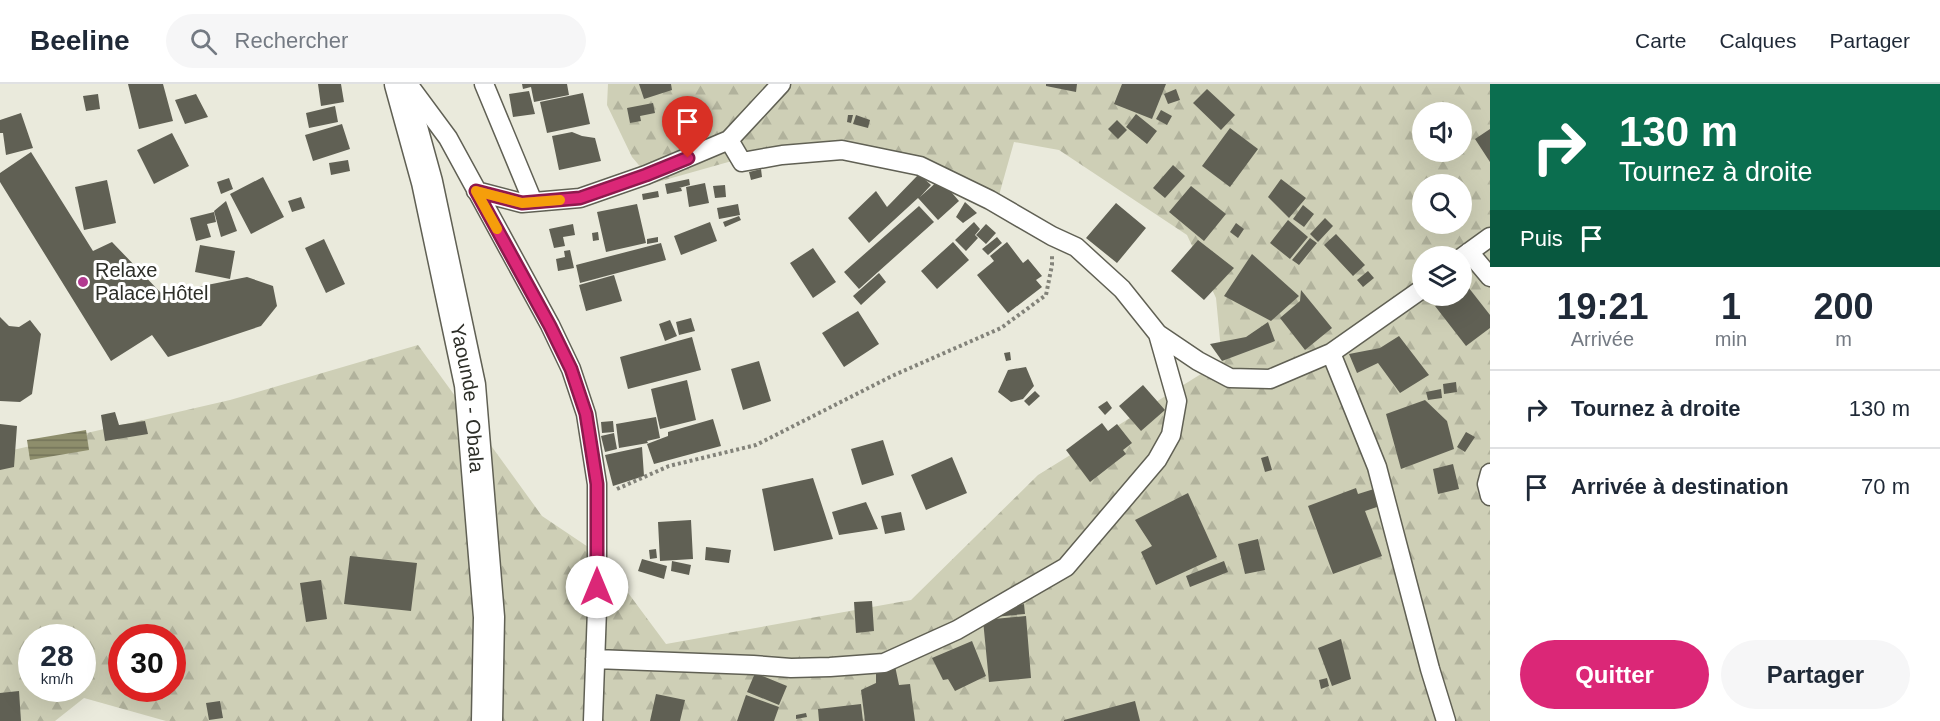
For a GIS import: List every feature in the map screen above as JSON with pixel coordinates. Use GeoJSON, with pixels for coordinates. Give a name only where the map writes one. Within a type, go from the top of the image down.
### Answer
{"type":"FeatureCollection","features":[{"type":"Feature","properties":{"kind":"highway","name":"Yaounde - Obala"},"geometry":{"type":"LineString","coordinates":[[400,84],[427,182],[470,386],[489,617],[487,721]]}},
{"type":"Feature","properties":{"kind":"street"},"geometry":{"type":"LineString","coordinates":[[408,84],[448,138],[550,326],[571,369],[586,414],[597,484],[593,721]]}},
{"type":"Feature","properties":{"kind":"street"},"geometry":{"type":"LineString","coordinates":[[484,84],[533,202]]}},
{"type":"Feature","properties":{"kind":"street"},"geometry":{"type":"LineString","coordinates":[[476,191],[522,203],[580,198],[646,175],[729,141],[781,84]]}},
{"type":"Feature","properties":{"kind":"street"},"geometry":{"type":"LineString","coordinates":[[729,141],[742,162],[782,155],[842,150],[920,166],[990,200],[1052,236],[1076,247],[1122,289],[1158,334],[1198,361],[1230,378],[1270,379],[1331,353],[1412,297]]}},
{"type":"Feature","properties":{"kind":"street"},"geometry":{"type":"LineString","coordinates":[[1472,250],[1490,237]]}},
{"type":"Feature","properties":{"kind":"street"},"geometry":{"type":"LineString","coordinates":[[1472,261],[1490,277]]}},
{"type":"Feature","properties":{"kind":"street"},"geometry":{"type":"LineString","coordinates":[[595,659],[753,664],[791,668],[884,663],[957,630],[1046,579],[1066,567],[1109,518],[1157,460],[1171,435],[1177,401],[1158,334]]}},
{"type":"Feature","properties":{"kind":"street"},"geometry":{"type":"LineString","coordinates":[[1331,353],[1377,467],[1430,669],[1446,721]]}},
{"type":"Feature","properties":{"kind":"street"},"geometry":{"type":"LineString","coordinates":[[1490,473],[1487,484],[1490,495]]}},
{"type":"Feature","properties":{"kind":"path"},"geometry":{"type":"LineString","coordinates":[[597,498],[669,466],[756,445],[892,376],[1001,328],[1046,296],[1052,265],[1052,236]]}},
{"type":"Feature","properties":{"kind":"green space"},"geometry":{"type":"Polygon","coordinates":[[[608,84],[1490,84],[1490,721],[166,721],[96,701],[96,624],[18,624],[18,702],[79,702],[55,721],[0,721],[0,453],[230,400],[418,345],[542,516],[600,555],[666,644],[911,600],[1038,475],[1222,361],[1216,298],[1187,235],[1059,150],[1014,142],[994,213],[925,171],[843,151],[739,159],[654,183],[632,157],[607,105],[608,84]]]}},
{"type":"Feature","properties":{"kind":"shaded area"},"geometry":{"type":"Polygon","coordinates":[[[86,430],[89,450],[30,460],[27,440],[86,430]]]}},
{"type":"Feature","properties":{"kind":"building"},"geometry":{"type":"Polygon","coordinates":[[[128,84],[163,84],[173,121],[139,129],[128,84]]]}},
{"type":"Feature","properties":{"kind":"building"},"geometry":{"type":"Polygon","coordinates":[[[318,84],[341,84],[344,102],[321,106],[318,84]]]}},
{"type":"Feature","properties":{"kind":"building"},"geometry":{"type":"Polygon","coordinates":[[[522,84],[567,84],[569,95],[534,102],[531,87],[523,89],[522,84]]]}},
{"type":"Feature","properties":{"kind":"building"},"geometry":{"type":"Polygon","coordinates":[[[639,84],[671,84],[672,90],[644,99],[639,84]]]}},
{"type":"Feature","properties":{"kind":"building"},"geometry":{"type":"Polygon","coordinates":[[[1046,84],[1077,84],[1076,92],[1046,86],[1046,84]]]}},
{"type":"Feature","properties":{"kind":"building"},"geometry":{"type":"Polygon","coordinates":[[[1122,84],[1166,84],[1152,119],[1114,104],[1122,84]]]}},
{"type":"Feature","properties":{"kind":"building"},"geometry":{"type":"Polygon","coordinates":[[[1176,89],[1180,100],[1168,104],[1164,94],[1176,89]]]}},
{"type":"Feature","properties":{"kind":"building"},"geometry":{"type":"Polygon","coordinates":[[[1207,89],[1235,115],[1221,130],[1193,103],[1207,89]]]}},
{"type":"Feature","properties":{"kind":"building"},"geometry":{"type":"Polygon","coordinates":[[[529,91],[535,114],[513,117],[509,94],[529,91]]]}},
{"type":"Feature","properties":{"kind":"building"},"geometry":{"type":"Polygon","coordinates":[[[583,93],[590,124],[547,133],[540,102],[583,93]]]}},
{"type":"Feature","properties":{"kind":"building"},"geometry":{"type":"Polygon","coordinates":[[[98,94],[100,109],[86,111],[83,96],[98,94]]]}},
{"type":"Feature","properties":{"kind":"building"},"geometry":{"type":"Polygon","coordinates":[[[196,94],[208,117],[185,124],[175,100],[196,94]]]}},
{"type":"Feature","properties":{"kind":"building"},"geometry":{"type":"Polygon","coordinates":[[[653,103],[655,113],[640,116],[641,121],[630,123],[627,108],[653,103]]]}},
{"type":"Feature","properties":{"kind":"building"},"geometry":{"type":"Polygon","coordinates":[[[335,106],[338,122],[309,128],[306,113],[335,106]]]}},
{"type":"Feature","properties":{"kind":"building"},"geometry":{"type":"Polygon","coordinates":[[[1161,110],[1172,116],[1167,125],[1156,119],[1161,110]]]}},
{"type":"Feature","properties":{"kind":"building"},"geometry":{"type":"Polygon","coordinates":[[[21,113],[33,148],[6,155],[3,133],[0,133],[0,120],[21,113]]]}},
{"type":"Feature","properties":{"kind":"building"},"geometry":{"type":"Polygon","coordinates":[[[1136,114],[1157,131],[1147,144],[1126,127],[1136,114]]]}},
{"type":"Feature","properties":{"kind":"building"},"geometry":{"type":"Polygon","coordinates":[[[848,115],[853,115],[851,123],[847,122],[848,115]]]}},
{"type":"Feature","properties":{"kind":"building"},"geometry":{"type":"Polygon","coordinates":[[[856,115],[870,120],[868,128],[853,124],[856,115]]]}},
{"type":"Feature","properties":{"kind":"building"},"geometry":{"type":"Polygon","coordinates":[[[1117,120],[1127,130],[1118,139],[1108,129],[1117,120]]]}},
{"type":"Feature","properties":{"kind":"building"},"geometry":{"type":"Polygon","coordinates":[[[342,124],[350,149],[313,161],[305,135],[342,124]]]}},
{"type":"Feature","properties":{"kind":"building"},"geometry":{"type":"Polygon","coordinates":[[[1230,128],[1258,149],[1230,187],[1202,166],[1230,128]]]}},
{"type":"Feature","properties":{"kind":"building"},"geometry":{"type":"Polygon","coordinates":[[[1490,129],[1490,162],[1475,139],[1490,129]]]}},
{"type":"Feature","properties":{"kind":"building"},"geometry":{"type":"Polygon","coordinates":[[[572,132],[595,138],[601,161],[559,170],[552,136],[572,132]]]}},
{"type":"Feature","properties":{"kind":"building"},"geometry":{"type":"Polygon","coordinates":[[[172,133],[189,166],[154,184],[137,150],[172,133]]]}},
{"type":"Feature","properties":{"kind":"building"},"geometry":{"type":"Polygon","coordinates":[[[31,152],[93,251],[112,242],[162,294],[247,277],[273,286],[277,306],[261,326],[168,357],[152,335],[111,361],[0,182],[0,173],[31,152]]]}},
{"type":"Feature","properties":{"kind":"building"},"geometry":{"type":"Polygon","coordinates":[[[348,160],[350,171],[331,175],[329,163],[348,160]]]}},
{"type":"Feature","properties":{"kind":"building"},"geometry":{"type":"Polygon","coordinates":[[[1173,165],[1185,176],[1165,198],[1153,188],[1173,165]]]}},
{"type":"Feature","properties":{"kind":"building"},"geometry":{"type":"Polygon","coordinates":[[[761,169],[762,177],[751,180],[749,172],[761,169]]]}},
{"type":"Feature","properties":{"kind":"building"},"geometry":{"type":"Polygon","coordinates":[[[919,174],[931,185],[920,197],[940,179],[959,201],[938,220],[918,198],[869,243],[848,218],[876,191],[887,207],[919,174]]]}},
{"type":"Feature","properties":{"kind":"building"},"geometry":{"type":"Polygon","coordinates":[[[263,177],[284,217],[251,234],[230,194],[263,177]]]}},
{"type":"Feature","properties":{"kind":"building"},"geometry":{"type":"Polygon","coordinates":[[[229,178],[233,189],[221,194],[217,182],[229,178]]]}},
{"type":"Feature","properties":{"kind":"building"},"geometry":{"type":"Polygon","coordinates":[[[689,179],[690,185],[679,188],[682,191],[667,194],[665,184],[689,179]]]}},
{"type":"Feature","properties":{"kind":"building"},"geometry":{"type":"Polygon","coordinates":[[[1281,179],[1306,198],[1289,218],[1268,197],[1281,179]]]}},
{"type":"Feature","properties":{"kind":"building"},"geometry":{"type":"Polygon","coordinates":[[[107,180],[116,223],[84,230],[75,187],[107,180]]]}},
{"type":"Feature","properties":{"kind":"building"},"geometry":{"type":"Polygon","coordinates":[[[705,183],[709,203],[689,207],[686,187],[705,183]]]}},
{"type":"Feature","properties":{"kind":"building"},"geometry":{"type":"Polygon","coordinates":[[[725,185],[726,197],[715,198],[713,186],[725,185]]]}},
{"type":"Feature","properties":{"kind":"building"},"geometry":{"type":"Polygon","coordinates":[[[1191,186],[1226,214],[1204,241],[1169,212],[1191,186]]]}},
{"type":"Feature","properties":{"kind":"building"},"geometry":{"type":"Polygon","coordinates":[[[658,191],[659,197],[643,200],[642,194],[658,191]]]}},
{"type":"Feature","properties":{"kind":"building"},"geometry":{"type":"Polygon","coordinates":[[[301,197],[305,208],[292,212],[288,201],[301,197]]]}},
{"type":"Feature","properties":{"kind":"building"},"geometry":{"type":"Polygon","coordinates":[[[226,201],[237,231],[221,237],[214,211],[226,201]]]}},
{"type":"Feature","properties":{"kind":"building"},"geometry":{"type":"Polygon","coordinates":[[[965,202],[977,213],[963,223],[956,217],[965,202]]]}},
{"type":"Feature","properties":{"kind":"building"},"geometry":{"type":"Polygon","coordinates":[[[1116,203],[1146,228],[1117,263],[1086,238],[1116,203]]]}},
{"type":"Feature","properties":{"kind":"building"},"geometry":{"type":"Polygon","coordinates":[[[637,204],[646,243],[606,252],[597,212],[637,204]]]}},
{"type":"Feature","properties":{"kind":"building"},"geometry":{"type":"Polygon","coordinates":[[[738,204],[740,215],[719,219],[717,208],[738,204]]]}},
{"type":"Feature","properties":{"kind":"building"},"geometry":{"type":"Polygon","coordinates":[[[1303,205],[1314,214],[1304,227],[1293,219],[1303,205]]]}},
{"type":"Feature","properties":{"kind":"building"},"geometry":{"type":"Polygon","coordinates":[[[919,206],[934,222],[859,289],[844,272],[919,206]]]}},
{"type":"Feature","properties":{"kind":"building"},"geometry":{"type":"Polygon","coordinates":[[[214,212],[216,222],[207,224],[211,237],[196,241],[190,218],[214,212]]]}},
{"type":"Feature","properties":{"kind":"building"},"geometry":{"type":"Polygon","coordinates":[[[739,216],[741,220],[725,227],[723,222],[739,216]]]}},
{"type":"Feature","properties":{"kind":"building"},"geometry":{"type":"Polygon","coordinates":[[[1325,218],[1333,226],[1318,242],[1310,234],[1325,218]]]}},
{"type":"Feature","properties":{"kind":"building"},"geometry":{"type":"Polygon","coordinates":[[[1288,220],[1308,237],[1290,259],[1270,243],[1288,220]]]}},
{"type":"Feature","properties":{"kind":"building"},"geometry":{"type":"Polygon","coordinates":[[[710,222],[717,241],[681,255],[674,236],[710,222]]]}},
{"type":"Feature","properties":{"kind":"building"},"geometry":{"type":"Polygon","coordinates":[[[974,222],[980,229],[975,235],[978,238],[966,251],[955,240],[974,222]]]}},
{"type":"Feature","properties":{"kind":"building"},"geometry":{"type":"Polygon","coordinates":[[[1236,223],[1244,229],[1238,238],[1230,232],[1236,223]]]}},
{"type":"Feature","properties":{"kind":"building"},"geometry":{"type":"Polygon","coordinates":[[[573,224],[575,235],[563,237],[565,246],[554,248],[549,229],[573,224]]]}},
{"type":"Feature","properties":{"kind":"building"},"geometry":{"type":"Polygon","coordinates":[[[986,224],[996,233],[986,244],[976,235],[986,224]]]}},
{"type":"Feature","properties":{"kind":"building"},"geometry":{"type":"Polygon","coordinates":[[[598,232],[599,240],[593,241],[592,233],[598,232]]]}},
{"type":"Feature","properties":{"kind":"building"},"geometry":{"type":"Polygon","coordinates":[[[1336,234],[1365,265],[1353,276],[1324,245],[1336,234]]]}},
{"type":"Feature","properties":{"kind":"building"},"geometry":{"type":"Polygon","coordinates":[[[658,237],[658,242],[647,244],[647,239],[658,237]]]}},
{"type":"Feature","properties":{"kind":"building"},"geometry":{"type":"Polygon","coordinates":[[[997,237],[1002,243],[988,255],[982,249],[997,237]]]}},
{"type":"Feature","properties":{"kind":"building"},"geometry":{"type":"Polygon","coordinates":[[[1310,238],[1317,243],[1299,265],[1292,260],[1310,238]]]}},
{"type":"Feature","properties":{"kind":"building"},"geometry":{"type":"Polygon","coordinates":[[[324,239],[345,284],[326,293],[305,248],[324,239]]]}},
{"type":"Feature","properties":{"kind":"building"},"geometry":{"type":"Polygon","coordinates":[[[1198,240],[1234,268],[1204,300],[1171,271],[1198,240]]]}},
{"type":"Feature","properties":{"kind":"building"},"geometry":{"type":"Polygon","coordinates":[[[953,242],[969,260],[937,289],[921,271],[953,242]]]}},
{"type":"Feature","properties":{"kind":"building"},"geometry":{"type":"Polygon","coordinates":[[[1007,242],[1023,263],[1028,259],[1042,276],[1036,280],[1042,287],[1008,313],[977,275],[994,261],[990,256],[1007,242]]]}},
{"type":"Feature","properties":{"kind":"building"},"geometry":{"type":"Polygon","coordinates":[[[661,243],[666,260],[580,283],[576,265],[661,243]]]}},
{"type":"Feature","properties":{"kind":"building"},"geometry":{"type":"Polygon","coordinates":[[[200,245],[235,251],[230,279],[195,272],[200,245]]]}},
{"type":"Feature","properties":{"kind":"building"},"geometry":{"type":"Polygon","coordinates":[[[813,248],[836,282],[813,298],[790,263],[813,248]]]}},
{"type":"Feature","properties":{"kind":"building"},"geometry":{"type":"Polygon","coordinates":[[[570,250],[574,268],[558,271],[556,259],[565,257],[564,251],[570,250]]]}},
{"type":"Feature","properties":{"kind":"building"},"geometry":{"type":"Polygon","coordinates":[[[1252,254],[1299,296],[1271,321],[1224,296],[1252,254]]]}},
{"type":"Feature","properties":{"kind":"building"},"geometry":{"type":"Polygon","coordinates":[[[1368,271],[1374,278],[1363,287],[1357,280],[1368,271]]]}},
{"type":"Feature","properties":{"kind":"building"},"geometry":{"type":"Polygon","coordinates":[[[879,273],[886,282],[861,305],[853,296],[879,273]]]}},
{"type":"Feature","properties":{"kind":"building"},"geometry":{"type":"Polygon","coordinates":[[[614,275],[622,301],[586,311],[579,285],[614,275]]]}},
{"type":"Feature","properties":{"kind":"building"},"geometry":{"type":"Polygon","coordinates":[[[1301,290],[1332,328],[1305,350],[1280,318],[1300,301],[1301,290]]]}},
{"type":"Feature","properties":{"kind":"building"},"geometry":{"type":"Polygon","coordinates":[[[1472,292],[1490,315],[1490,328],[1466,346],[1435,306],[1472,306],[1472,292]]]}},
{"type":"Feature","properties":{"kind":"building"},"geometry":{"type":"Polygon","coordinates":[[[858,311],[879,344],[844,367],[822,333],[858,311]]]}},
{"type":"Feature","properties":{"kind":"building"},"geometry":{"type":"Polygon","coordinates":[[[0,317],[9,326],[19,327],[30,320],[41,334],[32,394],[20,402],[0,401],[0,317]]]}},
{"type":"Feature","properties":{"kind":"building"},"geometry":{"type":"Polygon","coordinates":[[[691,318],[695,331],[679,335],[676,322],[691,318]]]}},
{"type":"Feature","properties":{"kind":"building"},"geometry":{"type":"Polygon","coordinates":[[[670,320],[677,336],[665,341],[659,324],[670,320]]]}},
{"type":"Feature","properties":{"kind":"building"},"geometry":{"type":"Polygon","coordinates":[[[1268,322],[1275,341],[1222,361],[1210,344],[1246,337],[1268,322]]]}},
{"type":"Feature","properties":{"kind":"building"},"geometry":{"type":"Polygon","coordinates":[[[1399,336],[1429,375],[1400,393],[1378,363],[1357,373],[1349,354],[1380,348],[1399,336]]]}},
{"type":"Feature","properties":{"kind":"building"},"geometry":{"type":"Polygon","coordinates":[[[692,337],[701,370],[628,389],[620,357],[692,337]]]}},
{"type":"Feature","properties":{"kind":"building"},"geometry":{"type":"Polygon","coordinates":[[[1010,352],[1011,360],[1006,361],[1004,353],[1010,352]]]}},
{"type":"Feature","properties":{"kind":"building"},"geometry":{"type":"Polygon","coordinates":[[[759,361],[771,401],[743,410],[731,369],[759,361]]]}},
{"type":"Feature","properties":{"kind":"building"},"geometry":{"type":"Polygon","coordinates":[[[1026,367],[1034,386],[1023,399],[1011,402],[998,392],[1008,370],[1026,367]]]}},
{"type":"Feature","properties":{"kind":"building"},"geometry":{"type":"Polygon","coordinates":[[[687,380],[696,420],[660,429],[651,389],[687,380]]]}},
{"type":"Feature","properties":{"kind":"building"},"geometry":{"type":"Polygon","coordinates":[[[1456,382],[1457,392],[1444,394],[1443,384],[1456,382]]]}},
{"type":"Feature","properties":{"kind":"building"},"geometry":{"type":"Polygon","coordinates":[[[1143,385],[1165,410],[1141,431],[1119,406],[1143,385]]]}},
{"type":"Feature","properties":{"kind":"building"},"geometry":{"type":"Polygon","coordinates":[[[1441,389],[1442,398],[1428,400],[1426,392],[1441,389]]]}},
{"type":"Feature","properties":{"kind":"building"},"geometry":{"type":"Polygon","coordinates":[[[1035,391],[1040,396],[1029,406],[1024,401],[1035,391]]]}},
{"type":"Feature","properties":{"kind":"building"},"geometry":{"type":"Polygon","coordinates":[[[1425,400],[1447,421],[1454,449],[1401,469],[1386,414],[1425,400]]]}},
{"type":"Feature","properties":{"kind":"building"},"geometry":{"type":"Polygon","coordinates":[[[1107,401],[1112,408],[1105,415],[1098,407],[1107,401]]]}},
{"type":"Feature","properties":{"kind":"building"},"geometry":{"type":"Polygon","coordinates":[[[115,412],[119,425],[145,421],[148,434],[105,441],[101,415],[115,412]]]}},
{"type":"Feature","properties":{"kind":"building"},"geometry":{"type":"Polygon","coordinates":[[[656,417],[660,438],[647,441],[648,443],[619,448],[616,424],[656,417]]]}},
{"type":"Feature","properties":{"kind":"building"},"geometry":{"type":"Polygon","coordinates":[[[713,419],[721,446],[654,464],[647,444],[668,436],[668,432],[713,419]]]}},
{"type":"Feature","properties":{"kind":"building"},"geometry":{"type":"Polygon","coordinates":[[[613,421],[614,432],[602,433],[601,422],[613,421]]]}},
{"type":"Feature","properties":{"kind":"building"},"geometry":{"type":"Polygon","coordinates":[[[1102,423],[1108,431],[1117,424],[1132,443],[1123,450],[1126,454],[1090,482],[1066,450],[1102,423]]]}},
{"type":"Feature","properties":{"kind":"building"},"geometry":{"type":"Polygon","coordinates":[[[0,424],[17,426],[14,467],[0,470],[0,424]]]}},
{"type":"Feature","properties":{"kind":"building"},"geometry":{"type":"Polygon","coordinates":[[[1466,432],[1475,437],[1465,452],[1457,447],[1466,432]]]}},
{"type":"Feature","properties":{"kind":"building"},"geometry":{"type":"Polygon","coordinates":[[[614,433],[617,449],[605,452],[601,436],[614,433]]]}},
{"type":"Feature","properties":{"kind":"building"},"geometry":{"type":"Polygon","coordinates":[[[883,440],[894,475],[862,485],[851,449],[883,440]]]}},
{"type":"Feature","properties":{"kind":"building"},"geometry":{"type":"Polygon","coordinates":[[[642,447],[644,476],[613,486],[605,455],[642,447]]]}},
{"type":"Feature","properties":{"kind":"building"},"geometry":{"type":"Polygon","coordinates":[[[1268,456],[1272,470],[1265,472],[1261,458],[1268,456]]]}},
{"type":"Feature","properties":{"kind":"building"},"geometry":{"type":"Polygon","coordinates":[[[952,457],[967,493],[926,510],[911,475],[952,457]]]}},
{"type":"Feature","properties":{"kind":"building"},"geometry":{"type":"Polygon","coordinates":[[[1453,464],[1459,489],[1438,494],[1433,469],[1453,464]]]}},
{"type":"Feature","properties":{"kind":"building"},"geometry":{"type":"Polygon","coordinates":[[[813,478],[833,539],[774,551],[762,489],[813,478]]]}},
{"type":"Feature","properties":{"kind":"building"},"geometry":{"type":"Polygon","coordinates":[[[1356,488],[1358,494],[1374,489],[1380,506],[1365,511],[1382,556],[1333,574],[1308,506],[1356,488]]]}},
{"type":"Feature","properties":{"kind":"building"},"geometry":{"type":"Polygon","coordinates":[[[1188,493],[1217,557],[1156,585],[1141,552],[1152,546],[1135,520],[1188,493]]]}},
{"type":"Feature","properties":{"kind":"building"},"geometry":{"type":"Polygon","coordinates":[[[866,502],[878,529],[839,535],[832,512],[866,502]]]}},
{"type":"Feature","properties":{"kind":"building"},"geometry":{"type":"Polygon","coordinates":[[[901,512],[905,530],[885,534],[881,516],[901,512]]]}},
{"type":"Feature","properties":{"kind":"building"},"geometry":{"type":"Polygon","coordinates":[[[691,520],[693,559],[660,561],[658,522],[691,520]]]}},
{"type":"Feature","properties":{"kind":"building"},"geometry":{"type":"Polygon","coordinates":[[[1258,539],[1265,570],[1245,574],[1238,544],[1258,539]]]}},
{"type":"Feature","properties":{"kind":"building"},"geometry":{"type":"Polygon","coordinates":[[[706,547],[731,550],[729,563],[705,560],[706,547]]]}},
{"type":"Feature","properties":{"kind":"building"},"geometry":{"type":"Polygon","coordinates":[[[656,549],[657,558],[650,559],[649,550],[656,549]]]}},
{"type":"Feature","properties":{"kind":"building"},"geometry":{"type":"Polygon","coordinates":[[[350,556],[417,563],[411,611],[344,604],[350,556]]]}},
{"type":"Feature","properties":{"kind":"building"},"geometry":{"type":"Polygon","coordinates":[[[642,559],[667,566],[664,579],[638,571],[642,559]]]}},
{"type":"Feature","properties":{"kind":"building"},"geometry":{"type":"Polygon","coordinates":[[[672,561],[691,565],[689,575],[671,571],[672,561]]]}},
{"type":"Feature","properties":{"kind":"building"},"geometry":{"type":"Polygon","coordinates":[[[1224,561],[1228,572],[1190,587],[1186,576],[1224,561]]]}},
{"type":"Feature","properties":{"kind":"building"},"geometry":{"type":"Polygon","coordinates":[[[321,580],[327,619],[306,622],[300,583],[321,580]]]}},
{"type":"Feature","properties":{"kind":"building"},"geometry":{"type":"Polygon","coordinates":[[[872,601],[874,631],[856,633],[854,602],[872,601]]]}},
{"type":"Feature","properties":{"kind":"building"},"geometry":{"type":"Polygon","coordinates":[[[1024,604],[1025,614],[994,617],[1009,607],[1024,604]]]}},
{"type":"Feature","properties":{"kind":"building"},"geometry":{"type":"Polygon","coordinates":[[[1026,616],[1031,678],[989,682],[983,620],[1026,616]]]}},
{"type":"Feature","properties":{"kind":"building"},"geometry":{"type":"Polygon","coordinates":[[[1341,639],[1351,679],[1332,686],[1318,648],[1341,639]]]}},
{"type":"Feature","properties":{"kind":"building"},"geometry":{"type":"Polygon","coordinates":[[[972,641],[986,676],[955,691],[948,679],[943,680],[932,658],[972,641]]]}},
{"type":"Feature","properties":{"kind":"building"},"geometry":{"type":"Polygon","coordinates":[[[895,666],[899,685],[910,684],[915,721],[865,721],[861,690],[876,683],[876,670],[895,666]]]}},
{"type":"Feature","properties":{"kind":"building"},"geometry":{"type":"Polygon","coordinates":[[[755,673],[787,686],[779,705],[747,692],[755,673]]]}},
{"type":"Feature","properties":{"kind":"building"},"geometry":{"type":"Polygon","coordinates":[[[1327,678],[1329,686],[1321,689],[1319,680],[1327,678]]]}},
{"type":"Feature","properties":{"kind":"building"},"geometry":{"type":"Polygon","coordinates":[[[18,691],[21,721],[0,721],[0,693],[18,691]]]}},
{"type":"Feature","properties":{"kind":"building"},"geometry":{"type":"Polygon","coordinates":[[[656,694],[685,700],[680,721],[650,721],[656,694]]]}},
{"type":"Feature","properties":{"kind":"building"},"geometry":{"type":"Polygon","coordinates":[[[746,695],[779,707],[774,721],[737,721],[746,695]]]}},
{"type":"Feature","properties":{"kind":"building"},"geometry":{"type":"Polygon","coordinates":[[[220,701],[223,718],[209,720],[206,703],[220,701]]]}},
{"type":"Feature","properties":{"kind":"building"},"geometry":{"type":"Polygon","coordinates":[[[1135,701],[1140,721],[1064,721],[1064,720],[1135,701]]]}},
{"type":"Feature","properties":{"kind":"building"},"geometry":{"type":"Polygon","coordinates":[[[861,704],[863,721],[819,721],[818,709],[861,704]]]}},
{"type":"Feature","properties":{"kind":"building"},"geometry":{"type":"Polygon","coordinates":[[[806,713],[807,717],[796,719],[796,715],[806,713]]]}},
{"type":"Feature","properties":{"kind":"slow traffic"},"geometry":{"type":"LineString","coordinates":[[497,229],[476,191],[522,203],[560,200]]}},
{"type":"Feature","properties":{"kind":"place","name":"Relaxe Palace Hôtel"},"geometry":{"type":"Point","coordinates":[83,282]}},
{"type":"Feature","properties":{"kind":"route"},"geometry":{"type":"LineString","coordinates":[[597,587],[597,484],[586,414],[571,369],[550,326],[476,191],[522,203],[580,198],[688,158]]}}]}
